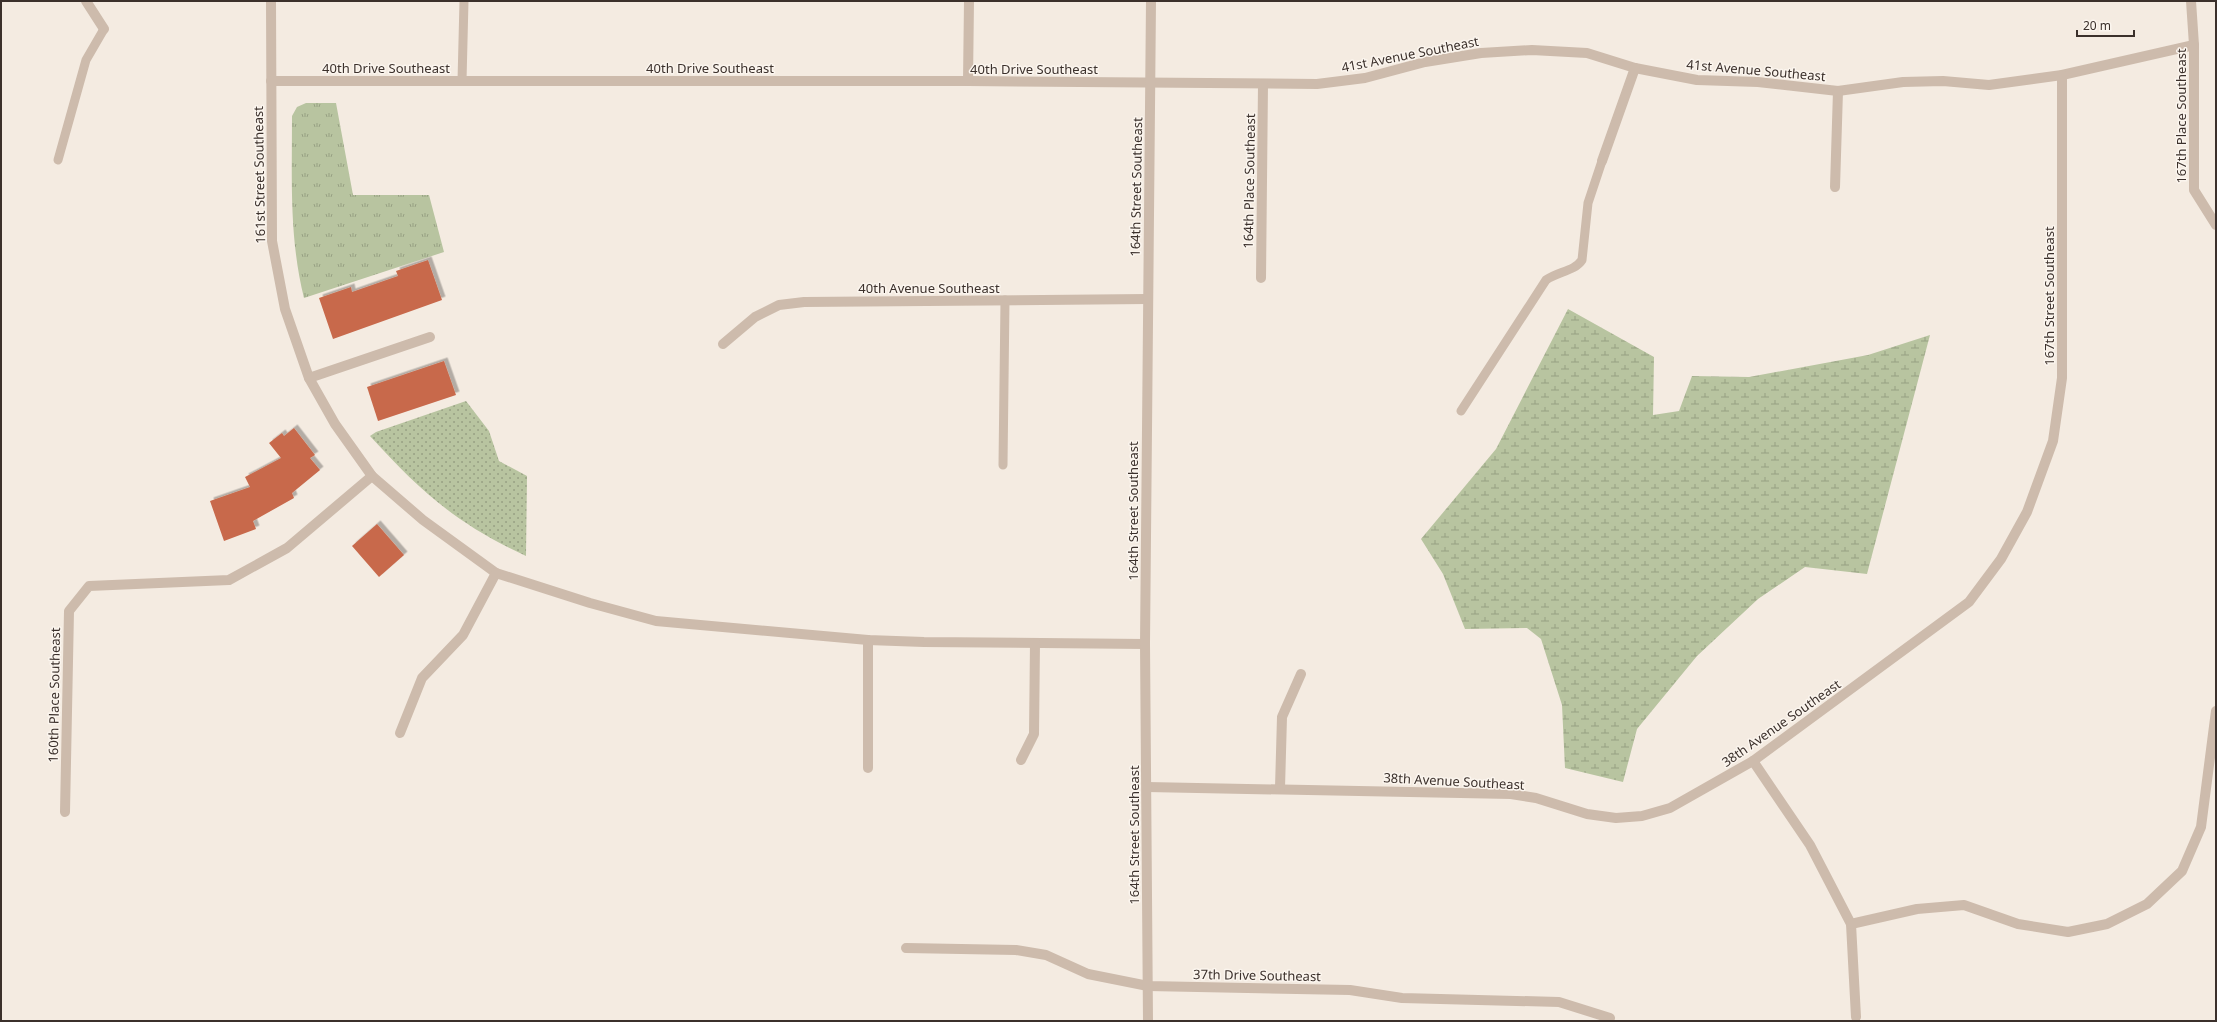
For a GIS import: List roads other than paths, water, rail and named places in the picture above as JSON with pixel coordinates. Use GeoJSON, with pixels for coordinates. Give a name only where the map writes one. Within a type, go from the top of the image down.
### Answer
{"type":"FeatureCollection","features":[{"type":"Feature","properties":{"kind":"street"},"geometry":{"type":"LineString","coordinates":[[86,1],[104,29]]}},
{"type":"Feature","properties":{"kind":"street","name":"161st Street Southeast"},"geometry":{"type":"LineString","coordinates":[[271,1],[272,241],[285,309],[309,378],[335,424],[372,476],[423,520],[496,573],[590,603],[656,620],[868,640],[1145,644]]}},
{"type":"Feature","properties":{"kind":"street"},"geometry":{"type":"LineString","coordinates":[[968,81],[969,1]]}},
{"type":"Feature","properties":{"kind":"street","name":"164th Street Southeast"},"geometry":{"type":"LineString","coordinates":[[1148,1021],[1145,644],[1147,299],[1151,1]]}},
{"type":"Feature","properties":{"kind":"street","name":"167th Place Southeast"},"geometry":{"type":"LineString","coordinates":[[2191,1],[2194,45],[2194,190],[2216,225]]}},
{"type":"Feature","properties":{"kind":"street","name":"41st Avenue Southeast"},"geometry":{"type":"LineString","coordinates":[[1150,82],[1316,84],[1365,78],[1425,62],[1481,53],[1532,50],[1588,53],[1635,68],[1698,80],[1758,82],[1838,91],[1903,82],[1943,81],[1989,85],[2062,75],[2194,45]]}},
{"type":"Feature","properties":{"kind":"street"},"geometry":{"type":"LineString","coordinates":[[1602,161],[1635,68]]}},
{"type":"Feature","properties":{"kind":"street","name":"167th Street Southeast"},"geometry":{"type":"LineString","coordinates":[[2027,512],[2053,441],[2062,378],[2062,75]]}},
{"type":"Feature","properties":{"kind":"street","name":"40th Drive Southeast"},"geometry":{"type":"LineString","coordinates":[[271,81],[1150,82]]}},
{"type":"Feature","properties":{"kind":"street","name":"164th Place Southeast"},"geometry":{"type":"LineString","coordinates":[[1261,278],[1263,84]]}},
{"type":"Feature","properties":{"kind":"street"},"geometry":{"type":"LineString","coordinates":[[1835,188],[1838,91]]}},
{"type":"Feature","properties":{"kind":"street","name":"40th Avenue Southeast"},"geometry":{"type":"LineString","coordinates":[[723,344],[755,317],[779,305],[804,302],[1147,299]]}},
{"type":"Feature","properties":{"kind":"street"},"geometry":{"type":"LineString","coordinates":[[309,378],[430,337]]}},
{"type":"Feature","properties":{"kind":"street","name":"160th Place Southeast"},"geometry":{"type":"LineString","coordinates":[[65,812],[69,611],[89,586],[229,580],[287,548],[372,476]]}},
{"type":"Feature","properties":{"kind":"street","name":"38th Avenue Southeast"},"geometry":{"type":"LineString","coordinates":[[1147,787],[1280,788],[1511,794],[1536,798],[1588,814],[1616,818],[1642,816],[1670,808],[1753,762],[1969,602],[2001,559],[2027,512]]}},
{"type":"Feature","properties":{"kind":"street"},"geometry":{"type":"LineString","coordinates":[[400,733],[422,678],[463,635],[496,573]]}},
{"type":"Feature","properties":{"kind":"street"},"geometry":{"type":"LineString","coordinates":[[868,640],[868,768]]}},
{"type":"Feature","properties":{"kind":"street"},"geometry":{"type":"LineString","coordinates":[[1021,760],[1034,734],[1035,643]]}},
{"type":"Feature","properties":{"kind":"street"},"geometry":{"type":"LineString","coordinates":[[1280,788],[1282,717],[1301,674]]}},
{"type":"Feature","properties":{"kind":"street"},"geometry":{"type":"LineString","coordinates":[[1851,924],[1917,909],[1964,905],[2018,924],[2068,932],[2107,924],[2147,904],[2182,871],[2201,827],[2216,711]]}},
{"type":"Feature","properties":{"kind":"street"},"geometry":{"type":"LineString","coordinates":[[1753,762],[1810,845],[1851,924],[1856,1017]]}},
{"type":"Feature","properties":{"kind":"street","name":"37th Drive Southeast"},"geometry":{"type":"LineString","coordinates":[[906,948],[1016,950],[1046,955],[1088,974],[1148,986],[1350,990],[1402,998],[1559,1002],[1610,1018]]}},
{"type":"Feature","properties":{"kind":"lane"},"geometry":{"type":"LineString","coordinates":[[462,81],[464,1]]}},
{"type":"Feature","properties":{"kind":"lane"},"geometry":{"type":"LineString","coordinates":[[58,160],[86,60],[104,29]]}},
{"type":"Feature","properties":{"kind":"lane"},"geometry":{"type":"LineString","coordinates":[[1461,411],[1546,280],[1556,274],[1578,266],[1582,260],[1588,203],[1602,161]]}},
{"type":"Feature","properties":{"kind":"lane"},"geometry":{"type":"LineString","coordinates":[[1003,465],[1005,300]]}}]}
